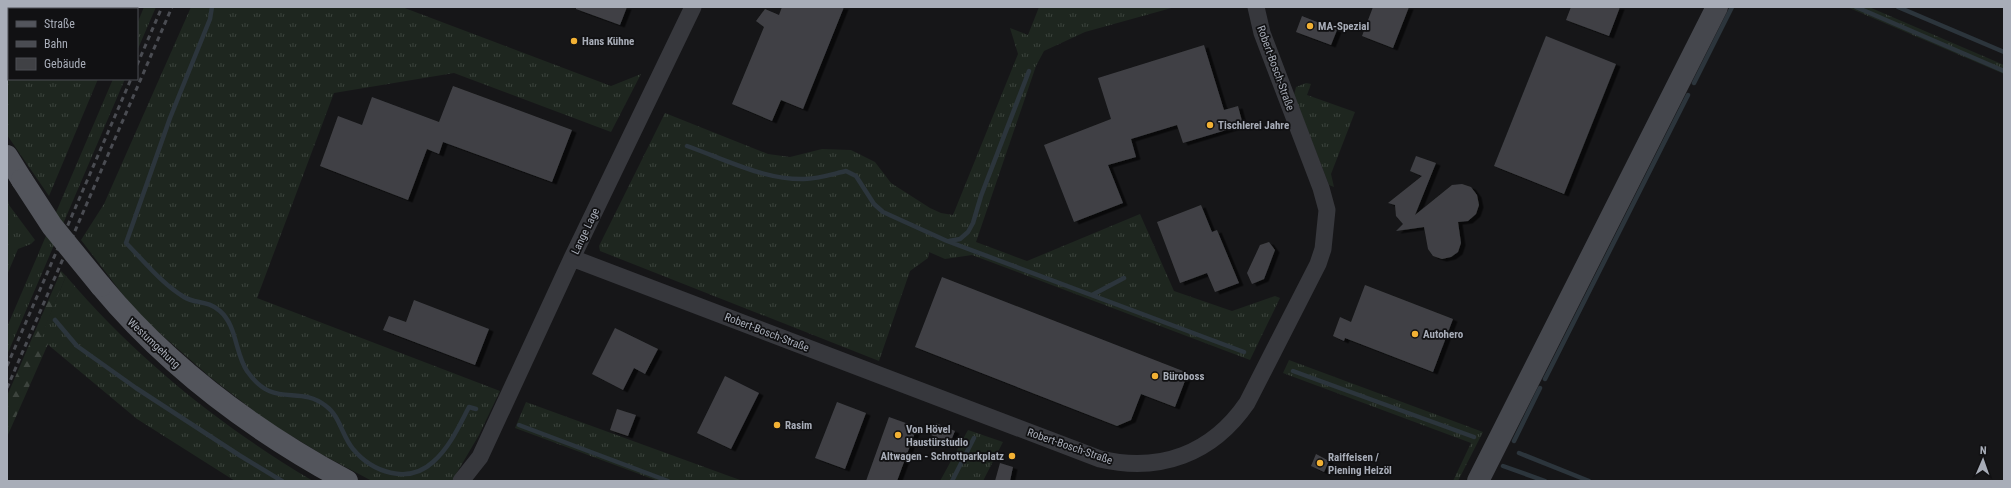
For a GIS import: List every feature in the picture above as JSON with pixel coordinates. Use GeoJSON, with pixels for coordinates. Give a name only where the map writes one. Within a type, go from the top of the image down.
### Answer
{"type":"FeatureCollection","features":[{"type":"Feature","properties":{"kind":"main road"},"geometry":{"type":"LineString","coordinates":[[1478,481],[1717,7]]}},
{"type":"Feature","properties":{"kind":"main road","name":"Westumgehung"},"geometry":{"type":"LineString","coordinates":[[7,156],[52,226],[129,320],[160,350],[203,387],[260,430],[347,481]]}},
{"type":"Feature","properties":{"kind":"street","name":"Lange Lage"},"geometry":{"type":"LineString","coordinates":[[461,481],[480,457],[572,258],[693,7]]}},
{"type":"Feature","properties":{"kind":"street","name":"Robert-Bosch-Straße"},"geometry":{"type":"LineString","coordinates":[[572,258],[1100,459],[1133,464],[1159,462],[1182,456],[1194,451],[1218,436],[1239,416],[1247,404],[1318,264],[1324,243],[1326,210],[1321,188],[1262,33],[1256,7]]}},
{"type":"Feature","properties":{"kind":"street","name":"Lange Lage"},"geometry":{"type":"LineString","coordinates":[[476,481],[480,457]]}},
{"type":"Feature","properties":{"kind":"green space"},"geometry":{"type":"Polygon","coordinates":[[[7,7],[128,7],[8,8],[8,80],[98,80],[49,196],[7,135],[7,7]]]}},
{"type":"Feature","properties":{"kind":"green space"},"geometry":{"type":"Polygon","coordinates":[[[144,7],[156,7],[138,49],[138,22],[144,7]]]}},
{"type":"Feature","properties":{"kind":"green space"},"geometry":{"type":"Polygon","coordinates":[[[191,7],[402,7],[611,86],[641,74],[611,132],[454,73],[334,93],[257,298],[500,391],[479,435],[452,481],[372,481],[323,455],[267,421],[210,377],[154,328],[130,304],[81,240],[104,204],[191,7]]]}},
{"type":"Feature","properties":{"kind":"green space"},"geometry":{"type":"Polygon","coordinates":[[[1039,7],[1175,7],[1085,32],[1044,51],[1036,66],[976,242],[1027,261],[1140,214],[1174,291],[1232,311],[1275,296],[1280,298],[1250,360],[972,255],[945,259],[929,252],[928,258],[910,271],[879,361],[600,251],[599,246],[665,113],[768,154],[790,157],[822,149],[851,150],[875,162],[891,183],[930,208],[941,213],[953,215],[1018,54],[1010,28],[1028,35],[1039,7]]]}},
{"type":"Feature","properties":{"kind":"green space"},"geometry":{"type":"Polygon","coordinates":[[[1847,7],[1869,7],[2004,65],[2004,74],[1847,7]]]}},
{"type":"Feature","properties":{"kind":"green space"},"geometry":{"type":"Polygon","coordinates":[[[113,80],[125,80],[7,355],[7,327],[113,80]]]}},
{"type":"Feature","properties":{"kind":"green space"},"geometry":{"type":"Polygon","coordinates":[[[1306,83],[1311,84],[1307,95],[1355,112],[1331,174],[1334,187],[1329,185],[1294,95],[1296,87],[1306,83]]]}},
{"type":"Feature","properties":{"kind":"green space"},"geometry":{"type":"Polygon","coordinates":[[[7,195],[9,205],[35,240],[31,244],[18,249],[7,275],[7,195]]]}},
{"type":"Feature","properties":{"kind":"green space"},"geometry":{"type":"Polygon","coordinates":[[[61,271],[66,276],[41,337],[48,344],[7,437],[7,396],[61,271]]]}},
{"type":"Feature","properties":{"kind":"green space"},"geometry":{"type":"Polygon","coordinates":[[[66,276],[121,335],[181,389],[278,460],[313,481],[235,481],[137,419],[40,338],[66,276]]]}},
{"type":"Feature","properties":{"kind":"green space"},"geometry":{"type":"Polygon","coordinates":[[[1289,360],[1483,432],[1458,481],[1453,481],[1471,443],[1283,373],[1289,360]]]}},
{"type":"Feature","properties":{"kind":"green space"},"geometry":{"type":"Polygon","coordinates":[[[526,402],[743,481],[658,481],[515,428],[526,402]]]}},
{"type":"Feature","properties":{"kind":"green space"},"geometry":{"type":"Polygon","coordinates":[[[968,430],[1003,442],[983,481],[940,481],[968,430]]]}},
{"type":"Feature","properties":{"kind":"building"},"geometry":{"type":"Polygon","coordinates":[[[576,7],[627,7],[620,25],[576,9],[576,7]]]}},
{"type":"Feature","properties":{"kind":"building"},"geometry":{"type":"Polygon","coordinates":[[[782,7],[844,7],[803,109],[781,100],[772,121],[732,104],[764,27],[756,21],[765,9],[779,15],[782,7]]]}},
{"type":"Feature","properties":{"kind":"building"},"geometry":{"type":"Polygon","coordinates":[[[1373,7],[1409,7],[1393,48],[1362,36],[1373,7]]]}},
{"type":"Feature","properties":{"kind":"building"},"geometry":{"type":"Polygon","coordinates":[[[1571,7],[1620,7],[1609,36],[1566,20],[1571,7]]]}},
{"type":"Feature","properties":{"kind":"building"},"geometry":{"type":"Polygon","coordinates":[[[1302,16],[1337,30],[1331,45],[1296,32],[1302,16]]]}},
{"type":"Feature","properties":{"kind":"building"},"geometry":{"type":"Polygon","coordinates":[[[1546,36],[1616,64],[1564,194],[1494,166],[1546,36]]]}},
{"type":"Feature","properties":{"kind":"building"},"geometry":{"type":"Polygon","coordinates":[[[1204,45],[1224,110],[1238,106],[1243,125],[1183,143],[1177,125],[1131,139],[1136,157],[1108,165],[1123,203],[1074,222],[1044,145],[1111,119],[1098,78],[1204,45]]]}},
{"type":"Feature","properties":{"kind":"building"},"geometry":{"type":"Polygon","coordinates":[[[453,86],[572,130],[552,182],[443,142],[439,154],[427,149],[408,200],[320,166],[338,116],[362,125],[372,97],[439,122],[453,86]]]}},
{"type":"Feature","properties":{"kind":"building"},"geometry":{"type":"Polygon","coordinates":[[[1416,156],[1436,163],[1415,215],[1452,185],[1462,184],[1471,187],[1477,195],[1479,205],[1476,214],[1468,221],[1458,222],[1461,243],[1458,252],[1451,257],[1442,259],[1433,256],[1428,249],[1424,227],[1396,231],[1403,224],[1396,216],[1395,205],[1388,203],[1422,176],[1410,171],[1416,156]]]}},
{"type":"Feature","properties":{"kind":"building"},"geometry":{"type":"Polygon","coordinates":[[[1201,205],[1212,232],[1217,230],[1239,283],[1215,292],[1207,273],[1180,283],[1157,222],[1201,205]]]}},
{"type":"Feature","properties":{"kind":"building"},"geometry":{"type":"Polygon","coordinates":[[[1269,242],[1275,250],[1264,279],[1252,284],[1247,273],[1260,245],[1269,242]]]}},
{"type":"Feature","properties":{"kind":"building"},"geometry":{"type":"Polygon","coordinates":[[[942,277],[1188,373],[1175,407],[1141,394],[1131,420],[1117,426],[915,347],[942,277]]]}},
{"type":"Feature","properties":{"kind":"building"},"geometry":{"type":"Polygon","coordinates":[[[1365,285],[1453,319],[1433,372],[1345,338],[1344,341],[1333,336],[1340,317],[1351,322],[1365,285]]]}},
{"type":"Feature","properties":{"kind":"building"},"geometry":{"type":"Polygon","coordinates":[[[414,300],[489,329],[475,365],[383,330],[389,316],[406,322],[414,300]]]}},
{"type":"Feature","properties":{"kind":"building"},"geometry":{"type":"Polygon","coordinates":[[[615,328],[658,349],[645,374],[634,368],[623,390],[592,374],[615,328]]]}},
{"type":"Feature","properties":{"kind":"building"},"geometry":{"type":"Polygon","coordinates":[[[725,376],[759,393],[731,449],[697,433],[725,376]]]}},
{"type":"Feature","properties":{"kind":"building"},"geometry":{"type":"Polygon","coordinates":[[[837,402],[866,413],[845,469],[815,458],[837,402]]]}},
{"type":"Feature","properties":{"kind":"building"},"geometry":{"type":"Polygon","coordinates":[[[617,409],[636,415],[628,436],[610,430],[617,409]]]}},
{"type":"Feature","properties":{"kind":"building"},"geometry":{"type":"Polygon","coordinates":[[[889,417],[917,427],[897,481],[866,481],[889,417]]]}},
{"type":"Feature","properties":{"kind":"building"},"geometry":{"type":"Polygon","coordinates":[[[936,423],[955,431],[950,443],[931,435],[936,423]]]}},
{"type":"Feature","properties":{"kind":"building"},"geometry":{"type":"Polygon","coordinates":[[[1316,454],[1329,461],[1324,472],[1311,466],[1316,454]]]}},
{"type":"Feature","properties":{"kind":"building"},"geometry":{"type":"Polygon","coordinates":[[[1000,463],[1013,467],[1010,481],[995,481],[1000,463]]]}},
{"type":"Feature","properties":{"kind":"waterway"},"geometry":{"type":"LineString","coordinates":[[212,7],[210,19],[170,118],[126,243],[168,286],[176,292],[193,301],[211,305],[226,317],[233,332],[243,364],[257,383],[267,390],[286,395],[306,397],[316,400],[326,406],[335,415],[353,449],[370,464],[380,469],[391,473],[402,474],[413,473],[423,469],[433,462],[444,450],[454,436],[469,407],[476,409]]}},
{"type":"Feature","properties":{"kind":"waterway"},"geometry":{"type":"LineString","coordinates":[[1694,83],[1732,7]]}},
{"type":"Feature","properties":{"kind":"waterway"},"geometry":{"type":"LineString","coordinates":[[1856,7],[2004,71]]}},
{"type":"Feature","properties":{"kind":"waterway"},"geometry":{"type":"LineString","coordinates":[[1898,7],[2004,52]]}},
{"type":"Feature","properties":{"kind":"waterway"},"geometry":{"type":"LineString","coordinates":[[949,241],[960,239],[968,232],[973,223],[981,196],[1029,71]]}},
{"type":"Feature","properties":{"kind":"waterway"},"geometry":{"type":"LineString","coordinates":[[1545,379],[1688,95]]}},
{"type":"Feature","properties":{"kind":"waterway"},"geometry":{"type":"LineString","coordinates":[[687,146],[744,168],[774,176],[809,179],[846,171],[856,176],[874,204],[883,212],[947,241],[1244,352]]}},
{"type":"Feature","properties":{"kind":"waterway"},"geometry":{"type":"LineString","coordinates":[[1092,295],[1124,278]]}},
{"type":"Feature","properties":{"kind":"waterway"},"geometry":{"type":"LineString","coordinates":[[55,320],[77,346],[136,388],[282,481]]}},
{"type":"Feature","properties":{"kind":"waterway"},"geometry":{"type":"LineString","coordinates":[[1293,371],[1474,437]]}},
{"type":"Feature","properties":{"kind":"waterway"},"geometry":{"type":"LineString","coordinates":[[1514,441],[1540,388]]}},
{"type":"Feature","properties":{"kind":"waterway"},"geometry":{"type":"LineString","coordinates":[[519,425],[668,481]]}},
{"type":"Feature","properties":{"kind":"waterway"},"geometry":{"type":"LineString","coordinates":[[952,481],[974,438]]}},
{"type":"Feature","properties":{"kind":"waterway"},"geometry":{"type":"LineString","coordinates":[[1519,453],[1589,481]]}},
{"type":"Feature","properties":{"kind":"waterway"},"geometry":{"type":"LineString","coordinates":[[1503,466],[1545,481]]}},
{"type":"Feature","properties":{"kind":"railway"},"geometry":{"type":"LineString","coordinates":[[138,63],[162,7]]}},
{"type":"Feature","properties":{"kind":"railway"},"geometry":{"type":"LineString","coordinates":[[7,388],[172,7]]}},
{"type":"Feature","properties":{"kind":"railway"},"geometry":{"type":"LineString","coordinates":[[7,366],[131,80]]}},
{"type":"Feature","properties":{"kind":"place","name":"MA-Spezial"},"geometry":{"type":"Point","coordinates":[1310,26]}},
{"type":"Feature","properties":{"kind":"place","name":"Hans Kühne"},"geometry":{"type":"Point","coordinates":[574,41]}},
{"type":"Feature","properties":{"kind":"place","name":"Tischlerei Jahre"},"geometry":{"type":"Point","coordinates":[1210,125]}},
{"type":"Feature","properties":{"kind":"place","name":"Autohero"},"geometry":{"type":"Point","coordinates":[1415,334]}},
{"type":"Feature","properties":{"kind":"place","name":"Büroboss"},"geometry":{"type":"Point","coordinates":[1155,376]}},
{"type":"Feature","properties":{"kind":"place","name":"Rasim"},"geometry":{"type":"Point","coordinates":[777,425]}},
{"type":"Feature","properties":{"kind":"place","name":"Von Hövel Haustürstudio"},"geometry":{"type":"Point","coordinates":[898,435]}},
{"type":"Feature","properties":{"kind":"place","name":"Altwagen - Schrottparkplatz"},"geometry":{"type":"Point","coordinates":[1012,456]}},
{"type":"Feature","properties":{"kind":"place","name":"Raiffeisen / Piening Heizöl"},"geometry":{"type":"Point","coordinates":[1320,463]}}]}
